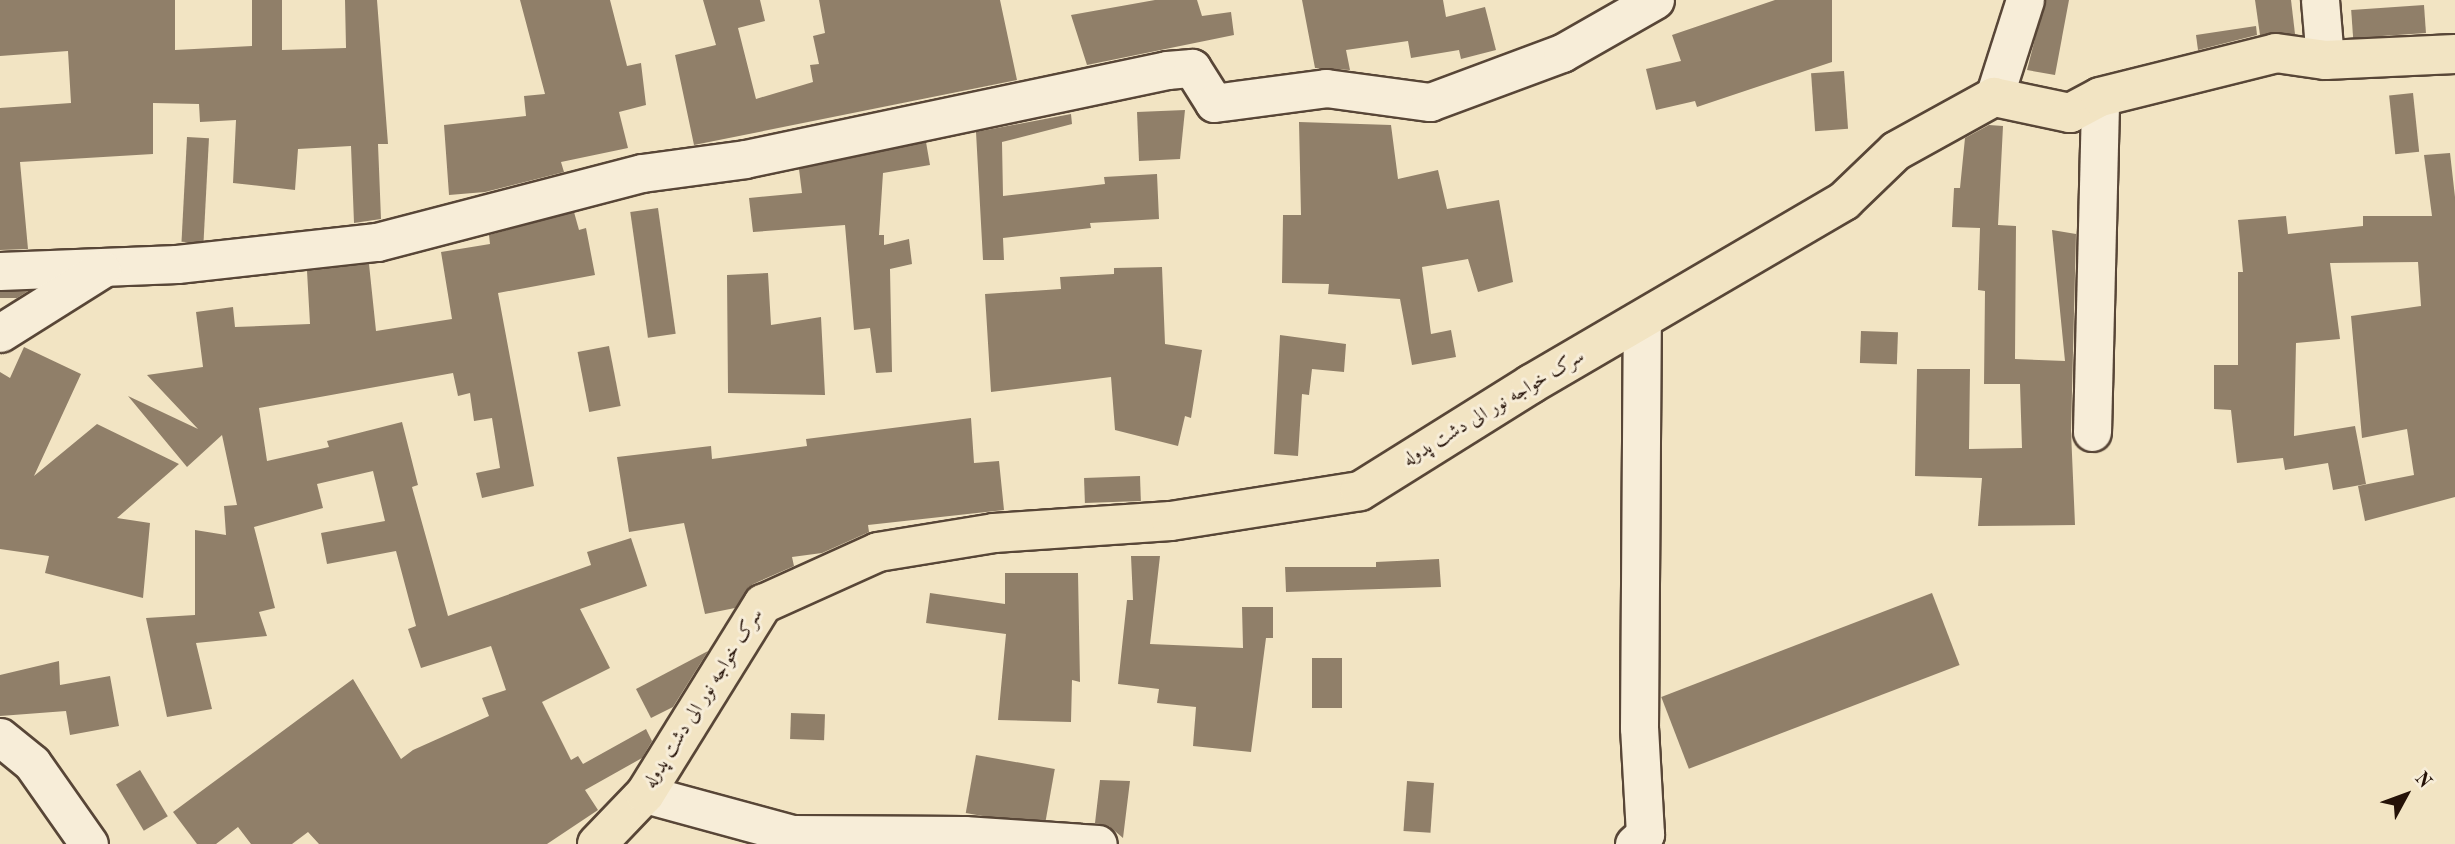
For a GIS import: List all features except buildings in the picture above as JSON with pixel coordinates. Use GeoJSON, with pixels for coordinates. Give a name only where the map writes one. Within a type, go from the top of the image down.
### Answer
{"type":"FeatureCollection","features":[{"type":"Feature","properties":{"kind":"main road"},"geometry":{"type":"LineString","coordinates":[[1994,97],[2070,113],[2100,97],[2276,52],[2325,60],[2455,54]]}},
{"type":"Feature","properties":{"kind":"main road","name":"سرک خواجه نور الی دشت پدوله"},"geometry":{"type":"LineString","coordinates":[[597,844],[645,794],[763,604],[878,552],[994,533],[1171,521],[1360,491],[1844,201],[1896,151],[1994,97]]}},
{"type":"Feature","properties":{"kind":"street"},"geometry":{"type":"LineString","coordinates":[[0,271],[103,268],[377,242],[642,173],[745,159],[1167,70],[1192,68],[1213,103],[1326,88],[1430,102],[1562,53],[1655,0]]}},
{"type":"Feature","properties":{"kind":"street"},"geometry":{"type":"LineString","coordinates":[[1994,97],[2025,0]]}},
{"type":"Feature","properties":{"kind":"street"},"geometry":{"type":"LineString","coordinates":[[2320,0],[2325,60]]}},
{"type":"Feature","properties":{"kind":"street"},"geometry":{"type":"LineString","coordinates":[[2092,432],[2100,97]]}},
{"type":"Feature","properties":{"kind":"street"},"geometry":{"type":"LineString","coordinates":[[0,333],[103,268]]}},
{"type":"Feature","properties":{"kind":"street"},"geometry":{"type":"LineString","coordinates":[[1642,320],[1639,728],[1642,841]]}},
{"type":"Feature","properties":{"kind":"street"},"geometry":{"type":"LineString","coordinates":[[0,737],[32,763],[89,844]]}},
{"type":"Feature","properties":{"kind":"street"},"geometry":{"type":"LineString","coordinates":[[645,794],[791,839],[964,835],[1098,844]]}}]}
